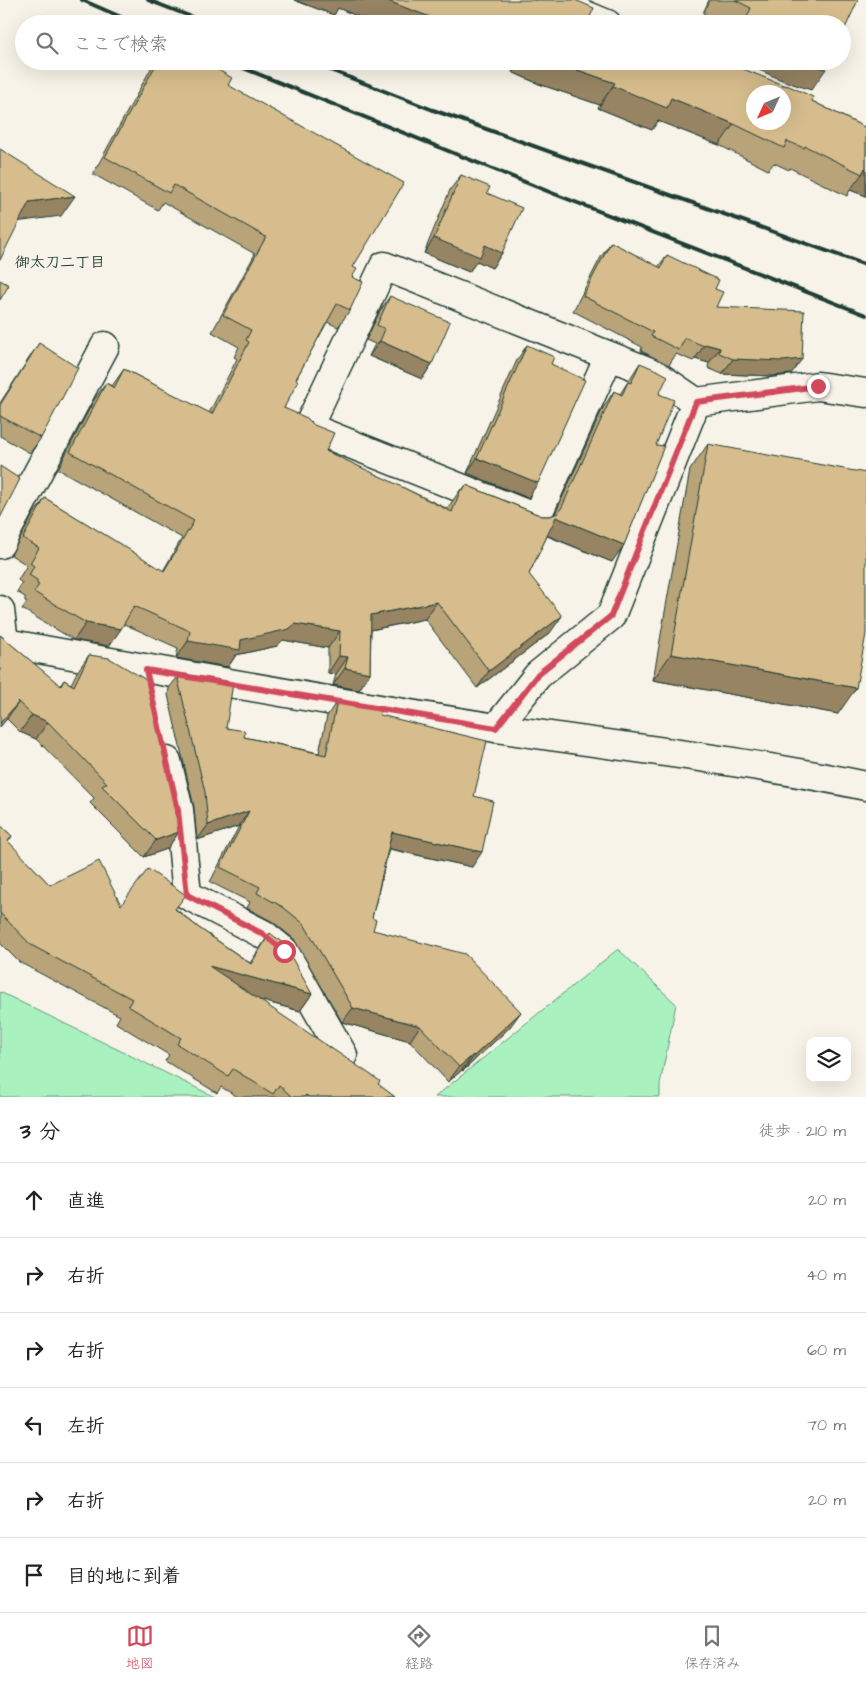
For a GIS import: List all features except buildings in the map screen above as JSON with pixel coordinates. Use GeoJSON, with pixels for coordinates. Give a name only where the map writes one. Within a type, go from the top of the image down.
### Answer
{"type":"FeatureCollection","features":[{"type":"Feature","properties":{"kind":"street"},"geometry":{"type":"LineString","coordinates":[[549,0],[585,15]]}},
{"type":"Feature","properties":{"kind":"street"},"geometry":{"type":"LineString","coordinates":[[609,356],[536,518],[308,427],[384,266],[655,374],[696,402],[818,386],[866,393]]}},
{"type":"Feature","properties":{"kind":"street"},"geometry":{"type":"LineString","coordinates":[[0,544],[105,346]]}},
{"type":"Feature","properties":{"kind":"street"},"geometry":{"type":"LineString","coordinates":[[496,728],[538,674],[611,616],[696,402]]}},
{"type":"Feature","properties":{"kind":"street"},"geometry":{"type":"LineString","coordinates":[[0,610],[2,642],[146,670],[496,728],[754,765],[866,786]]}},
{"type":"Feature","properties":{"kind":"street"},"geometry":{"type":"LineString","coordinates":[[146,670],[152,698]]}},
{"type":"Feature","properties":{"kind":"street"},"geometry":{"type":"LineString","coordinates":[[161,735],[178,810],[187,895],[263,934],[284,951],[343,1055]]}},
{"type":"Feature","properties":{"kind":"green space"},"geometry":{"type":"Polygon","coordinates":[[[618,949],[676,1004],[660,1084],[660,1097],[435,1097],[618,949]]]}},
{"type":"Feature","properties":{"kind":"green space"},"geometry":{"type":"Polygon","coordinates":[[[0,992],[215,1097],[0,1097],[0,992]]]}},
{"type":"Feature","properties":{"kind":"railway"},"geometry":{"type":"LineString","coordinates":[[82,0],[116,15]]}},
{"type":"Feature","properties":{"kind":"railway"},"geometry":{"type":"LineString","coordinates":[[148,0],[187,15]]}},
{"type":"Feature","properties":{"kind":"railway"},"geometry":{"type":"LineString","coordinates":[[248,70],[552,193],[866,315]]}},
{"type":"Feature","properties":{"kind":"railway"},"geometry":{"type":"LineString","coordinates":[[330,70],[433,110],[866,265]]}},
{"type":"Feature","properties":{"kind":"district","name":"御太刀二丁目"},"geometry":{"type":"Point","coordinates":[60,262]}},
{"type":"Feature","properties":{"kind":"route"},"geometry":{"type":"LineString","coordinates":[[284,951],[263,934],[187,895],[178,810],[146,670],[496,728],[538,674],[611,616],[696,402],[818,386]]}}]}
